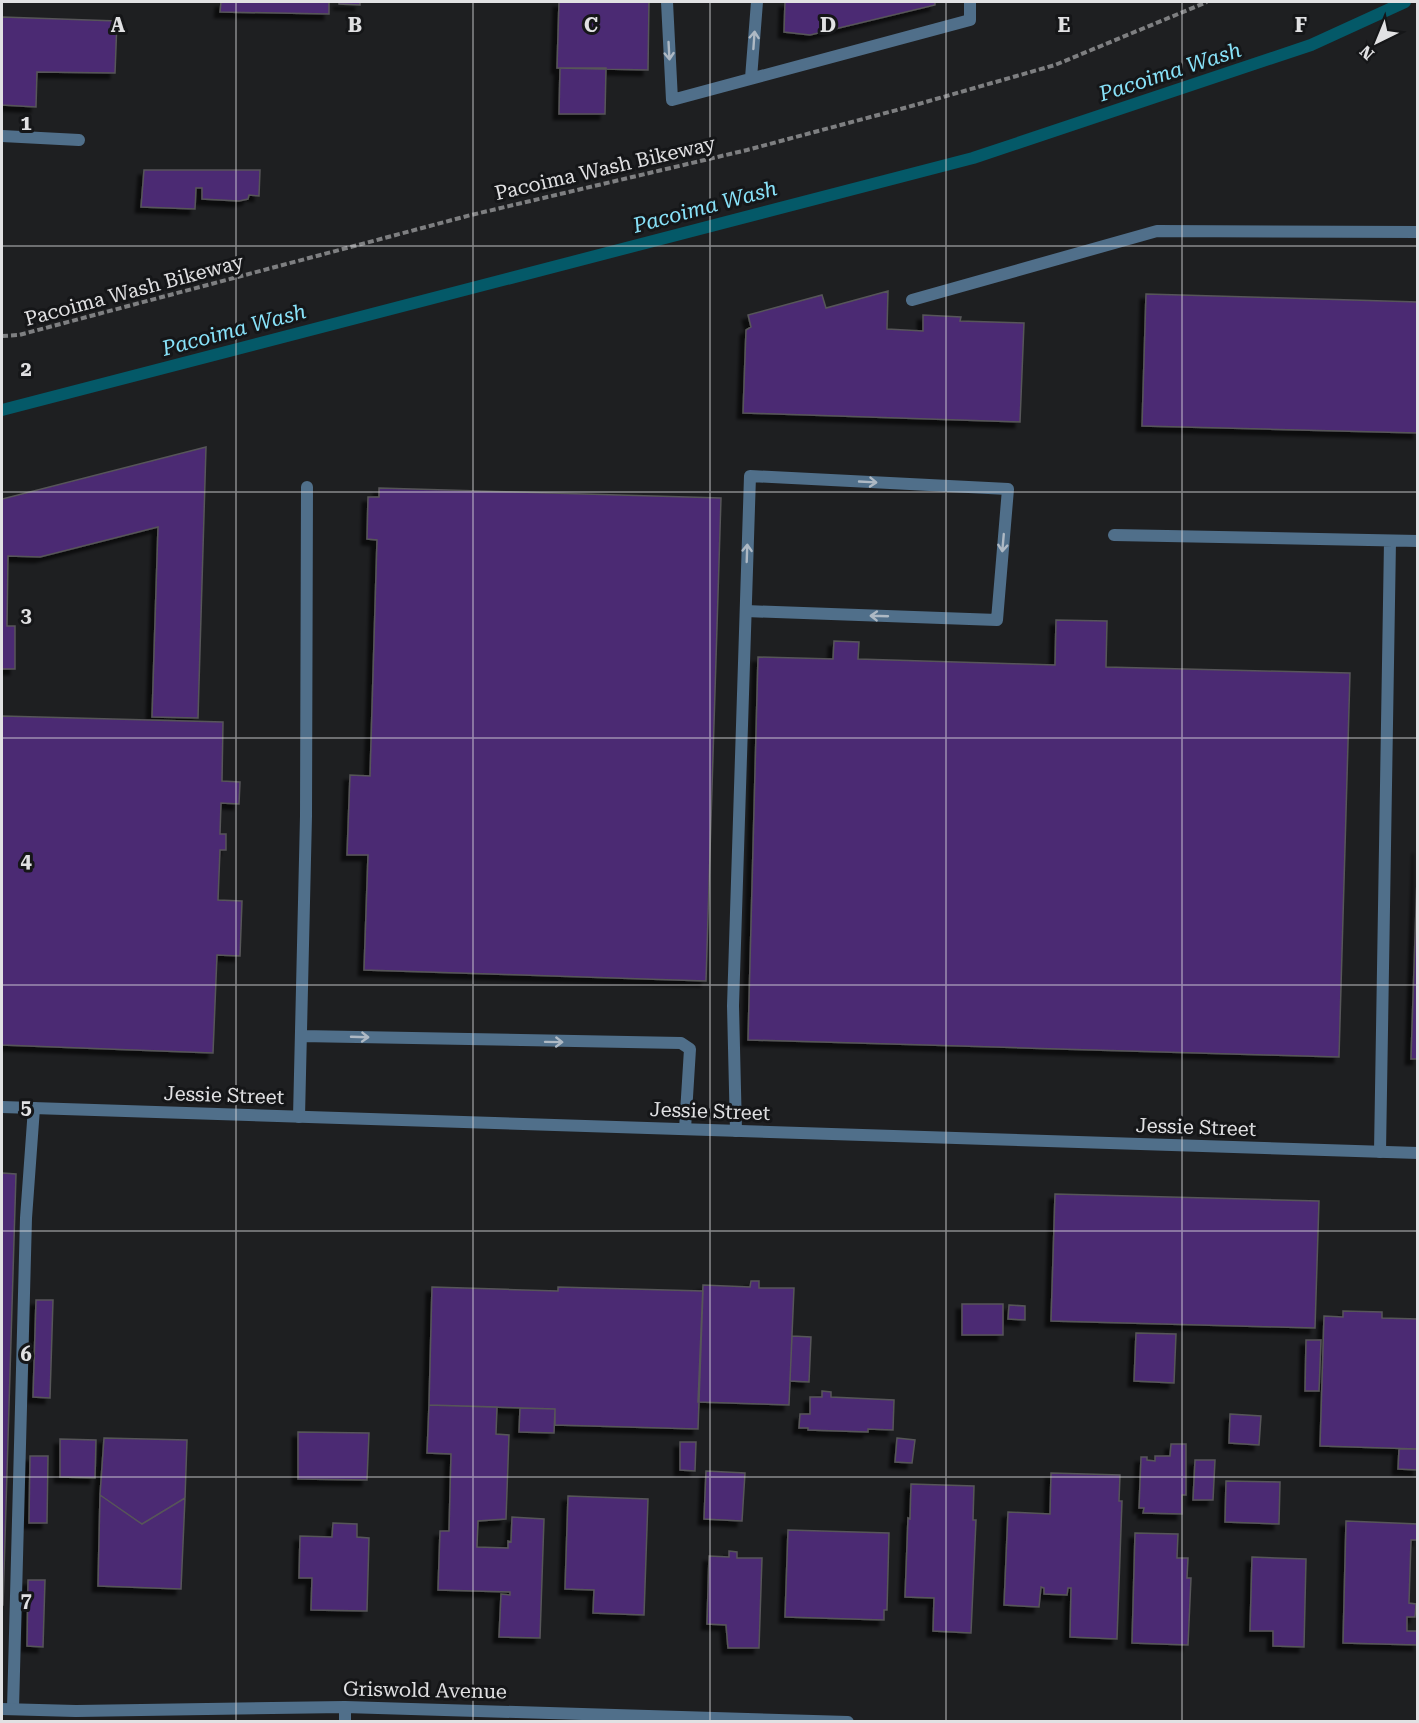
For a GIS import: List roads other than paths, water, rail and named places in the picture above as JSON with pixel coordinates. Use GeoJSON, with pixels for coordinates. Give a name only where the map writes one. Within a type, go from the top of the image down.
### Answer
{"type":"FeatureCollection","features":[{"type":"Feature","properties":{"kind":"street"},"geometry":{"type":"LineString","coordinates":[[667,2],[672,100],[970,20],[970,2]]}},
{"type":"Feature","properties":{"kind":"street"},"geometry":{"type":"LineString","coordinates":[[751,78],[757,2]]}},
{"type":"Feature","properties":{"kind":"street"},"geometry":{"type":"LineString","coordinates":[[2,136],[79,140]]}},
{"type":"Feature","properties":{"kind":"street"},"geometry":{"type":"LineString","coordinates":[[912,300],[1157,231],[1418,232]]}},
{"type":"Feature","properties":{"kind":"street"},"geometry":{"type":"LineString","coordinates":[[736,1131],[733,1006],[750,476],[1008,489],[997,620],[746,611]]}},
{"type":"Feature","properties":{"kind":"street"},"geometry":{"type":"LineString","coordinates":[[299,1117],[306,804],[307,487]]}},
{"type":"Feature","properties":{"kind":"street"},"geometry":{"type":"LineString","coordinates":[[1114,535],[1418,541]]}},
{"type":"Feature","properties":{"kind":"street"},"geometry":{"type":"LineString","coordinates":[[1380,1152],[1390,541]]}},
{"type":"Feature","properties":{"kind":"street"},"geometry":{"type":"LineString","coordinates":[[301,1036],[681,1043],[690,1048],[685,1130]]}},
{"type":"Feature","properties":{"kind":"street","name":"Jessie Street"},"geometry":{"type":"LineString","coordinates":[[2,1107],[1418,1154]]}},
{"type":"Feature","properties":{"kind":"street"},"geometry":{"type":"LineString","coordinates":[[7,1709],[26,1218],[34,1108]]}},
{"type":"Feature","properties":{"kind":"street"},"geometry":{"type":"LineString","coordinates":[[345,1707],[345,1722]]}},
{"type":"Feature","properties":{"kind":"street","name":"Griswold Avenue"},"geometry":{"type":"LineString","coordinates":[[7,1709],[76,1711],[345,1707],[848,1722]]}},
{"type":"Feature","properties":{"kind":"waterway","name":"Pacoima Wash"},"geometry":{"type":"LineString","coordinates":[[2,410],[973,158],[1311,45],[1405,2]]}}]}
